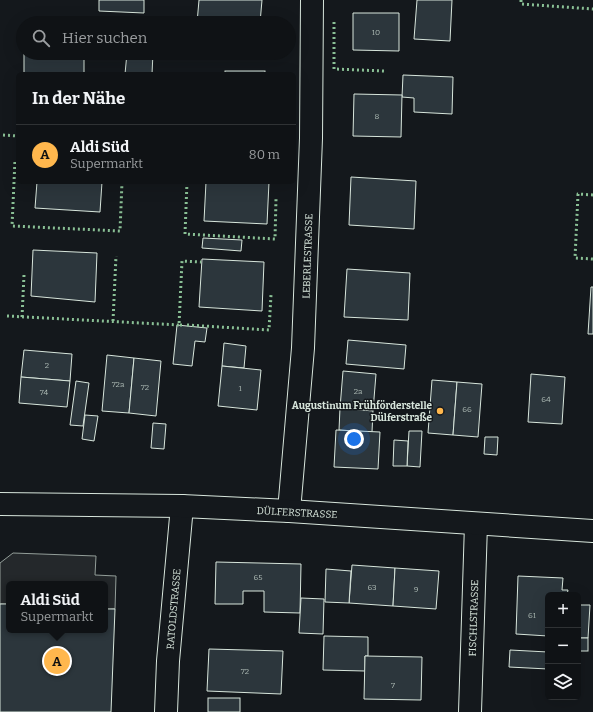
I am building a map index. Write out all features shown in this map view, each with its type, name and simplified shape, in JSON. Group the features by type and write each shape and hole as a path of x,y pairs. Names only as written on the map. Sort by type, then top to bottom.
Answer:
{"street":[{"name":"LEBERLESTRASSE","path":"289,511 303,348 312,138 312,0"},
{"name":"DÜLFERSTRASSE","path":"0,504 182,506 289,511 593,531"},
{"name":"RATOLDSTRASSE","path":"166,712 168,661 182,506"},
{"name":"FISCHLSTRASSE","path":"470,712 476,524"}],"shaded area":[{"path":"13,553 96,556 95,575 116,576 115,609 108,609 108,581 6,581 6,604 0,604 0,563"}],"building":[{"path":"99,0 144,0 144,13 99,11"},
{"path":"199,0 262,0 261,16 198,16"},
{"path":"417,0 452,0 450,41 414,39"},
{"path":"353,13 399,13 399,51 353,50"},
{"path":"24,60 84,60 84,72 24,72"},
{"path":"126,60 153,60 152,72 125,72"},
{"path":"225,71 265,71 265,72"},
{"path":"403,75 453,77 452,114 414,112 414,98 402,97"},
{"path":"354,94 402,95 401,137 353,136"},
{"path":"351,177 416,181 414,229 349,225"},
{"path":"37,184 102,184 100,212 35,208"},
{"path":"206,184 269,184 267,224 204,221"},
{"path":"203,238 242,240 241,251 202,248"},
{"path":"33,250 97,253 95,302 31,296"},
{"path":"202,259 264,262 262,311 199,307"},
{"path":"347,269 410,273 408,320 344,317"},
{"path":"591,287 593,287 593,334 588,334"},
{"path":"177,325 207,328 205,342 195,341 192,366 173,364"},
{"path":"348,340 406,345 404,369 346,364"},
{"path":"224,343 246,346 244,368 222,366"},
{"path":"24,350 72,354 70,381 21,377"},
{"path":"107,355 134,358 129,413 102,411"},
{"path":"134,358 161,361 156,416 129,413"},
{"path":"222,366 261,370 257,410 218,406"},
{"path":"343,371 376,374 373,411 340,408"},
{"path":"531,374 565,377 562,424 528,422"},
{"path":"21,377 70,381 67,407 19,403"},
{"path":"432,380 457,382 453,435 428,433"},
{"path":"76,381 89,383 83,426 70,425"},
{"path":"457,382 482,384 478,437 453,435"},
{"path":"340,408 373,411 372,432 339,430"},
{"path":"85,415 98,416 94,441 82,439"},
{"path":"153,423 166,424 164,449 151,448"},
{"path":"336,430 380,432 378,469 334,467"},
{"path":"409,431 422,431 420,467 407,466"},
{"path":"485,437 498,437 497,455 484,454"},
{"path":"394,440 408,441 407,466 393,466"},
{"path":"216,562 301,564 300,613 264,612 264,591 243,591 243,604 215,604"},
{"path":"352,565 395,568 393,606 349,603"},
{"path":"395,568 439,571 436,609 393,606"},
{"path":"326,569 351,571 349,603 325,602"},
{"path":"518,576 563,578 562,590 568,590 568,592 545,592 545,636 516,634"},
{"path":"301,598 324,599 323,634 299,633"},
{"path":"0,604 6,604 6,633 108,633 108,609 115,609 111,712 0,712"},
{"path":"581,605 590,605 588,638 581,638"},
{"path":"324,636 368,637 368,656 365,656 365,671 323,670"},
{"path":"581,638 588,638 588,651 581,651"},
{"path":"209,649 283,651 281,694 207,691"},
{"path":"510,650 545,652 545,669 509,667"},
{"path":"365,656 422,657 421,700 364,699"},
{"path":"208,698 240,698 240,712 208,712"}],"hedge":[{"path":"521,0 521,4 593,9"},
{"path":"334,22 334,69 384,71"},
{"path":"3,135 16,136"},
{"path":"16,160 12,226 120,231 122,184"},
{"path":"187,184 185,234 275,239 276,199"},
{"path":"593,195 578,194 575,258 593,259"},
{"path":"113,321 116,256"},
{"path":"182,325 179,325 182,261 201,262"},
{"path":"22,317 24,275"},
{"path":"187,325 269,330 271,295"},
{"path":"7,316 179,325"}],"place":[{"name":"Augustinum Frühförderstelle Dülferstraße","path":"440,411"},
{"name":"Aldi Süd","path":"57,661"}]}
